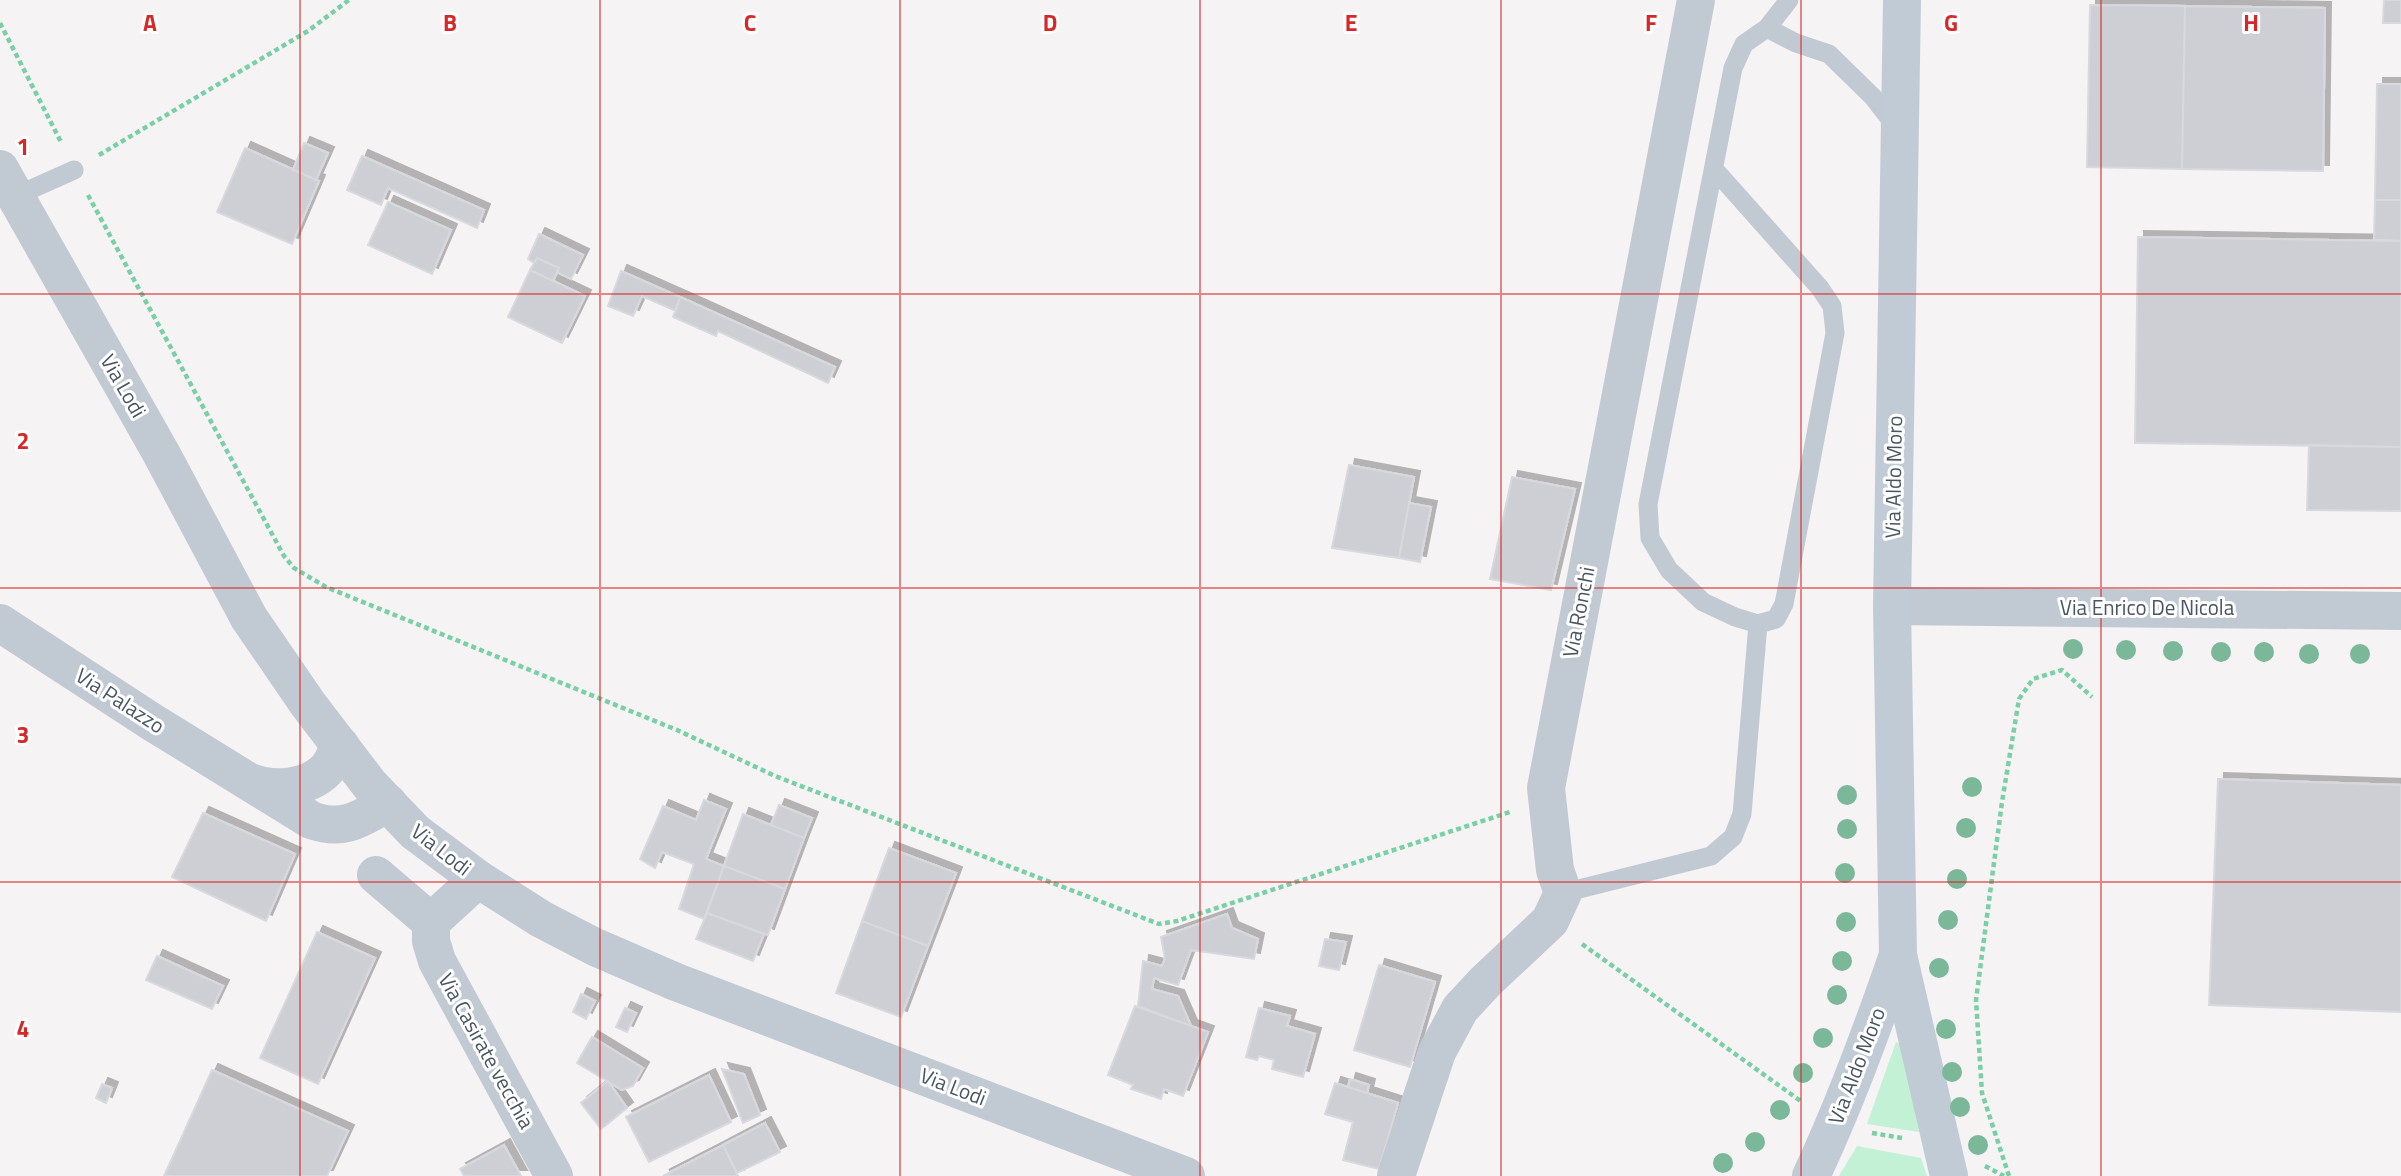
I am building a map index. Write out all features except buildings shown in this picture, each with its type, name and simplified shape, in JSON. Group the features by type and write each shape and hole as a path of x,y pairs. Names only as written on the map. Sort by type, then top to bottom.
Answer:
{"main road":[{"name":"Via Aldo Moro","path":"1902,0 1892,606 1898,955 1946,1161"},
{"name":"Via Aldo Moro","path":"1811,1176 1835,1126 1898,955"}],"street":[{"name":"Via Ronchi","path":"1557,907 1546,788 1696,0"},
{"name":"Via Lodi","path":"8,183 162,453 249,618 308,704 370,785 415,832 478,879 552,925 595,947 676,982 1186,1176"},
{"name":"Via Enrico De Nicola","path":"1892,606 2401,611"},
{"name":"Via Palazzo","path":"0,623 311,820 327,826 346,824 388,803"},
{"name":"Via Palazzo","path":"242,778 262,786 284,788 305,782 326,771 340,745"},
{"path":"376,874 431,922 478,879"},
{"path":"1396,1176 1437,1052 1460,1009 1557,907"},
{"name":"Via Casirate vecchia","path":"431,922 431,941 437,961 554,1176"}],"lane":[{"path":"1714,169 1821,288 1832,306 1835,333 1784,604 1776,619 1758,624 1703,602 1669,570 1650,538 1648,504 1732,68 1744,44 1768,29 1789,0"},
{"path":"1768,29 1796,43 1829,54 1873,97 1900,132"},
{"path":"8,183 74,170"},
{"path":"1557,907 1711,856 1733,837 1742,814 1758,624"}],"path":[{"path":"74,170 308,31 349,0"},
{"path":"0,23 74,170 284,556 294,568 326,587 677,730 775,776 1159,924 1177,921 1513,811"},
{"path":"2007,1176 1982,1093 1976,1000 2002,802 2019,699 2033,679 2062,670 2092,697"},
{"path":"1557,907 1835,1126 1946,1161 2007,1176"}],"green space":[{"path":"1896,1042 1902,1045 1919,1132 1867,1124"},
{"path":"1857,1146 1921,1158 1927,1176 1839,1176"}]}
